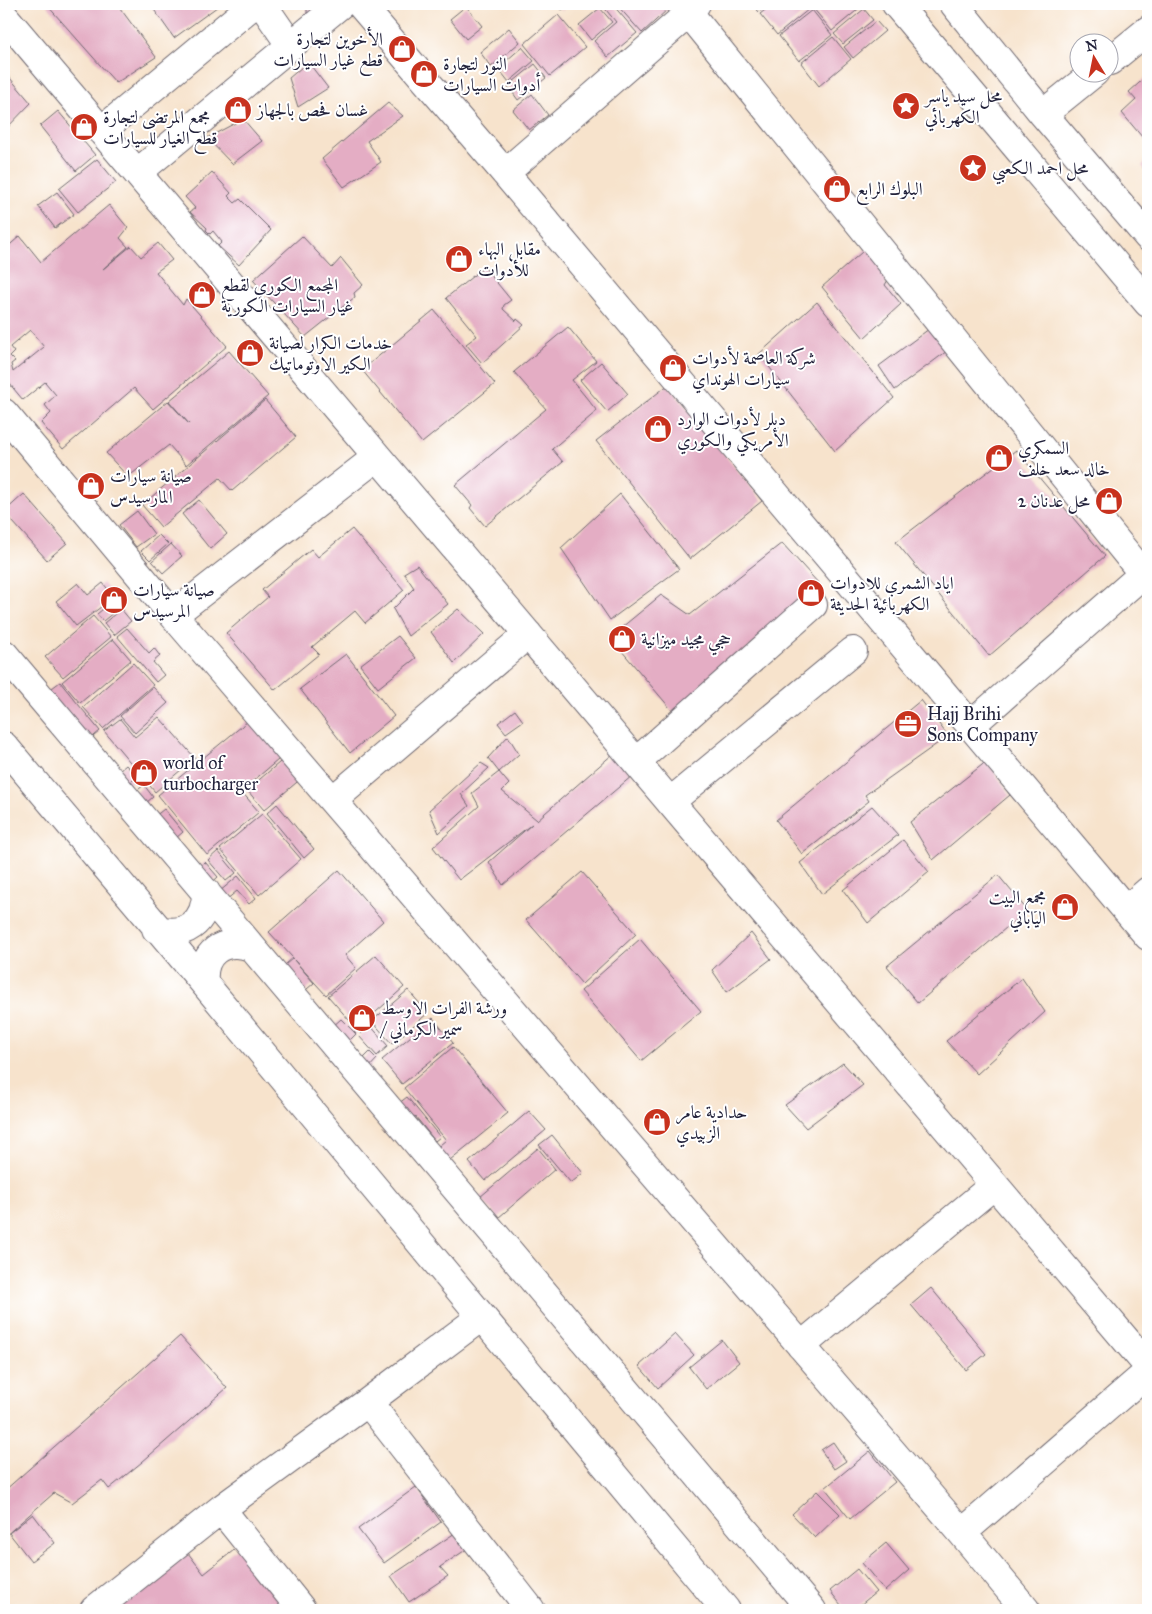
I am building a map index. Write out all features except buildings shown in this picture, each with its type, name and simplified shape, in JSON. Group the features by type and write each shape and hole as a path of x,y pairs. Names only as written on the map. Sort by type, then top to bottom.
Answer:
{"street":[{"path":"101,131 254,4"},
{"path":"262,4 291,46"},
{"path":"137,174 341,4"},
{"path":"360,4 505,173 1148,936"},
{"path":"896,4 1148,303"},
{"path":"954,4 1148,237"},
{"path":"505,173 692,8 1145,577 971,725"},
{"path":"4,16 1148,1366"},
{"path":"1120,53 1148,30"},
{"path":"1044,114 1083,82"},
{"path":"4,413 173,615 962,1533 1026,1610"},
{"path":"173,615 377,457"},
{"path":"636,762 813,605"},
{"path":"333,800 528,634"},
{"path":"670,802 853,651"},
{"path":"4,654 812,1610"},
{"path":"4,746 726,1610"},
{"path":"1126,910 1148,891"},
{"path":"156,929 174,932 184,930 192,925 199,919 203,911 206,892"},
{"path":"204,983 205,965 209,956 216,950 224,945 233,943 251,947"},
{"path":"801,1346 994,1185"},
{"path":"94,1610 221,1509 481,1317"},
{"path":"962,1533 1148,1372"},
{"path":"368,1402 531,1610"},
{"path":"221,1509 302,1610"}],"place":[{"name":"الأخوين لتجارة قطع غيار السيارات","path":"402,49"},
{"name":"النور لتجارة أدوات السيارات","path":"424,74"},
{"name":"محل سيد ياسر الكهربائي","path":"906,106"},
{"name":"غسان فحص بالجهاز","path":"238,110"},
{"name":"مجمع المرتضى لتجارة قطع الغيار للسيارات","path":"84,127"},
{"name":"محل احمد الكعبي","path":"973,168"},
{"name":"البلوك الرابع","path":"837,189"},
{"name":"مقابل البهاء للأدوات","path":"459,259"},
{"name":"المجمع الكوري لقطع غيار السيارات الكورية","path":"202,295"},
{"name":"خدمات الكرار لصيانة الكير الاوتوماتيك","path":"250,353"},
{"name":"شركة العاصمة لأدوات سيارات الهونداي","path":"673,368"},
{"name":"ديلر لأدوات الوارد الأمريكي والكوري","path":"658,429"},
{"name":"السمكري خالد سعد خلف","path":"999,458"},
{"name":"صيانة سيارات المارسيدس","path":"91,486"},
{"name":"محل عدنان 2","path":"1109,501"},
{"name":"اياد الشمري للادوات الكهربائية الحديثة","path":"811,593"},
{"name":"صيانة سيارات المرسيدس","path":"114,600"},
{"name":"حجي مجيد ميزانية","path":"622,639"},
{"name":"Hajj Brihi Sons Company","path":"908,724"},
{"name":"world of turbocharger","path":"144,773"},
{"name":"مجمع البيت الياباني","path":"1065,907"},
{"name":"ورشة الفرات الاوسط / سمير الكرماني","path":"362,1018"},
{"name":"حدادية عامر الزبيدي","path":"657,1122"}]}
